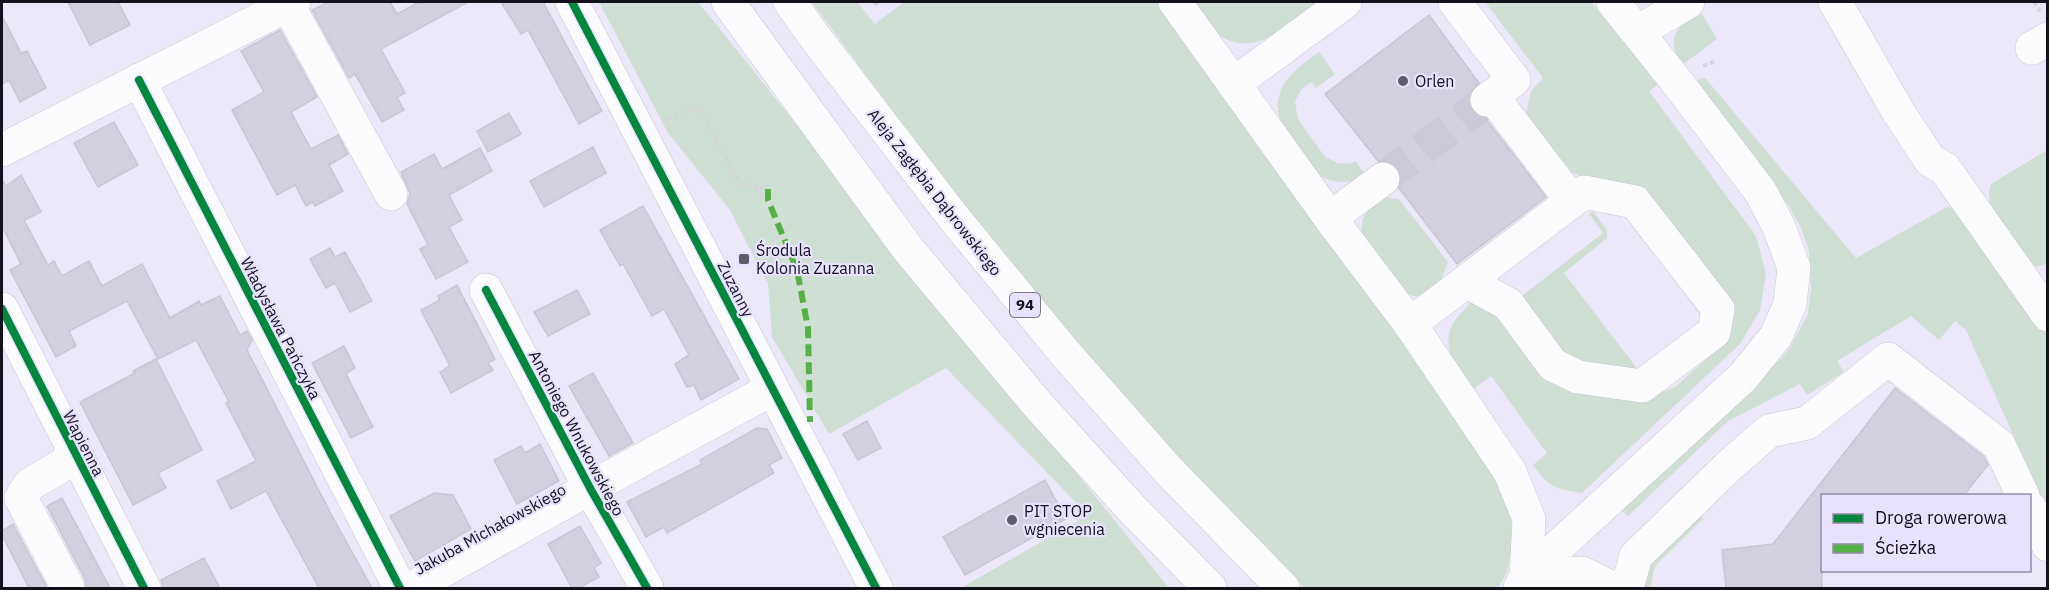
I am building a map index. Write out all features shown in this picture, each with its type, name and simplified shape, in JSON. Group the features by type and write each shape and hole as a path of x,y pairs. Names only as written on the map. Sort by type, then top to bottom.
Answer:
{"street":[{"name":"Zuzanny","path":"572,2 876,588"},
{"path":"728,2 908,249 1038,405 1203,583"},
{"name":"Aleja Zagłębia Dąbrowskiego","path":"790,2 954,218 1064,352 1168,470 1283,588"},
{"path":"1175,2 1330,218 1410,324 1510,472 1529,519 1523,582"},
{"path":"1235,83 1345,2"},
{"path":"1455,2 1514,80 1490,98 1572,201"},
{"path":"1523,582 1743,377 1776,336 1790,304 1794,268 1779,227 1760,191 1613,2"},
{"path":"1638,32 1688,2"},
{"path":"1835,2 1881,83 1930,160 1944,169 2042,297"},
{"path":"2,150 291,3 392,194"},
{"name":"Władysława Pańczyka","path":"139,80 400,588"},
{"path":"1330,218 1383,179"},
{"path":"1410,324 1466,281 1584,192 1635,202 1718,309 1714,332 1642,386 1578,377 1553,365 1508,304 1466,281"},
{"name":"Antoniego Wnukowskiego","path":"486,290 590,488 646,588"},
{"name":"Wapienna","path":"2,309 144,588"},
{"path":"1627,588 1636,556 1761,438 1769,431 1807,423 1888,359 1999,446 2023,494"},
{"name":"Jakuba Michałowskiego","path":"412,588 772,389"},
{"path":"68,588 21,498 29,485 76,456"},
{"path":"2031,510 2048,546"},
{"path":"1523,582 1582,573 1612,588"}],"path":[{"path":"666,120 699,107 739,183 768,189"}],"green space":[{"path":"599,2 698,2 1169,588 961,588 1088,515 946,368 829,434 772,337 768,284 730,210 668,133"},
{"path":"812,2 857,2 875,24 904,2 1157,2 1486,453 1504,484 1511,519 1513,542 1507,572 1498,588 1305,588 1195,478 1010,265"},
{"path":"1194,2 1321,2 1286,28 1260,41 1246,43 1233,42 1215,32"},
{"path":"1485,2 1591,2 1658,84 1649,91 1756,236 1766,274 1760,310 1740,344 1582,493 1553,486 1533,465 1547,453 1491,376 1471,391 1450,351 1449,334 1458,317 1470,303 1494,310 1640,400 1675,387 1724,343 1728,322 1598,183 1563,169 1526,114 1531,91 1543,78"},
{"path":"1699,9 1717,39 1682,65 1674,47 1676,33 1684,21"},
{"path":"1319,52 1335,74 1316,88 1311,82 1301,90 1295,102 1298,119 1325,157 1338,163 1350,164 1355,161 1367,176 1361,179 1348,182 1336,181 1318,175 1292,142 1279,118 1278,100 1284,85 1297,69"},
{"path":"1701,78 1706,79 1856,258 1945,208 1959,212 2047,335 2047,518 2016,453 2015,439 1966,330 1955,321 1939,340 1911,316 1837,361 1844,372 1807,395 1800,384 1728,421 1628,516 1621,510 1744,396 1788,351 1808,314 1811,288 1809,251 1801,228 1789,206 1694,83"},
{"path":"2047,150 2047,263 2037,267 2026,260 1990,206 1989,191 1991,184"},
{"path":"1385,197 1399,199 1448,262 1440,284 1425,296 1414,296 1397,290 1361,233 1363,218 1373,204"},
{"path":"1593,211 1607,230 1607,238 1564,273 1636,367 1634,373 1571,361 1518,299 1603,233 1589,214"},
{"path":"1701,514 1703,519 1657,564 1653,572 1651,588 1645,588 1650,567 1657,557"}],"building":[{"path":"68,2 118,2 130,25 90,45"},
{"path":"329,2 390,2 397,14 419,2 468,2 381,49 405,93 397,97 404,110 382,122 355,74 349,78 312,10"},
{"path":"501,2 543,2 602,111 579,124 528,30 521,34"},
{"path":"1429,15 1479,83 1470,93 1468,102 1472,111 1479,117 1485,118 1546,197 1457,264 1399,188 1402,178 1398,167 1390,162 1378,161 1325,94"},
{"path":"2,16 21,53 27,51 46,88 20,102 9,80 2,84"},
{"path":"280,30 317,97 291,112 311,149 338,135 348,154 329,165 343,191 315,206 312,202 306,206 295,185 277,195 232,110 264,92 241,51"},
{"path":"509,113 521,134 488,152 477,131"},
{"path":"114,122 138,165 98,187 74,143"},
{"path":"593,147 606,173 544,207 530,181"},
{"path":"480,148 492,171 449,195 462,220 449,227 468,262 436,279 420,249 428,245 407,204 410,194 401,172 434,154 442,169"},
{"path":"21,175 41,212 24,220 48,265 54,261 62,276 89,261 102,286 142,264 170,318 199,301 201,305 220,296 240,335 247,331 252,340 247,350 331,514 372,588 319,588 266,491 231,509 217,481 256,461 226,403 229,402 196,340 158,359 127,301 69,331 76,346 56,357 10,270 21,264 4,230 2,231 2,179 6,186"},
{"path":"643,206 739,379 701,400 694,385 687,387 675,364 689,355 664,309 652,316 623,264 620,266 600,230"},
{"path":"330,248 335,257 345,252 372,301 350,312 335,283 326,288 310,259"},
{"path":"457,285 495,359 488,363 493,370 451,393 440,372 450,366 421,310 440,300 438,296"},
{"path":"577,290 590,314 548,336 534,312"},
{"path":"344,346 355,368 346,374 373,427 351,438 312,363"},
{"path":"156,359 202,450 158,473 166,488 133,505 80,402 135,373 133,371"},
{"path":"593,373 633,443 609,456 569,386"},
{"path":"1895,388 1984,457 1988,465 1965,494 1821,494 1822,588 1726,588 1722,550 1773,544"},
{"path":"867,421 881,448 858,460 843,434"},
{"path":"757,428 767,429 782,458 769,465 774,473 667,533 664,527 646,537 627,502 702,464 700,460"},
{"path":"540,444 559,481 517,504 494,460 521,446 525,453"},
{"path":"1045,480 1066,519 965,575 943,537"},
{"path":"434,493 453,495 471,529 415,561 390,516"},
{"path":"62,498 110,588 87,588 85,579 47,506"},
{"path":"13,524 47,588 29,588 2,535 2,531"},
{"path":"580,526 601,563 594,568 599,577 579,588 572,588 548,544"},
{"path":"204,558 220,588 163,588 161,580"}],"tunnel":[{"path":"1383,179 1487,100"}],"marked path":[{"path":"768,189 768,200 797,270 808,328 810,422"}],"cycle path":[{"path":"572,2 876,588"},
{"path":"139,80 400,588"},
{"path":"486,290 590,488 647,588"},
{"path":"2,309 144,588"}],"place":[{"name":"Orlen","path":"1403,81"},
{"name":"Środula Kolonia Zuzanna","path":"744,259"},
{"name":"PIT STOP wgniecenia","path":"1012,520"}]}
